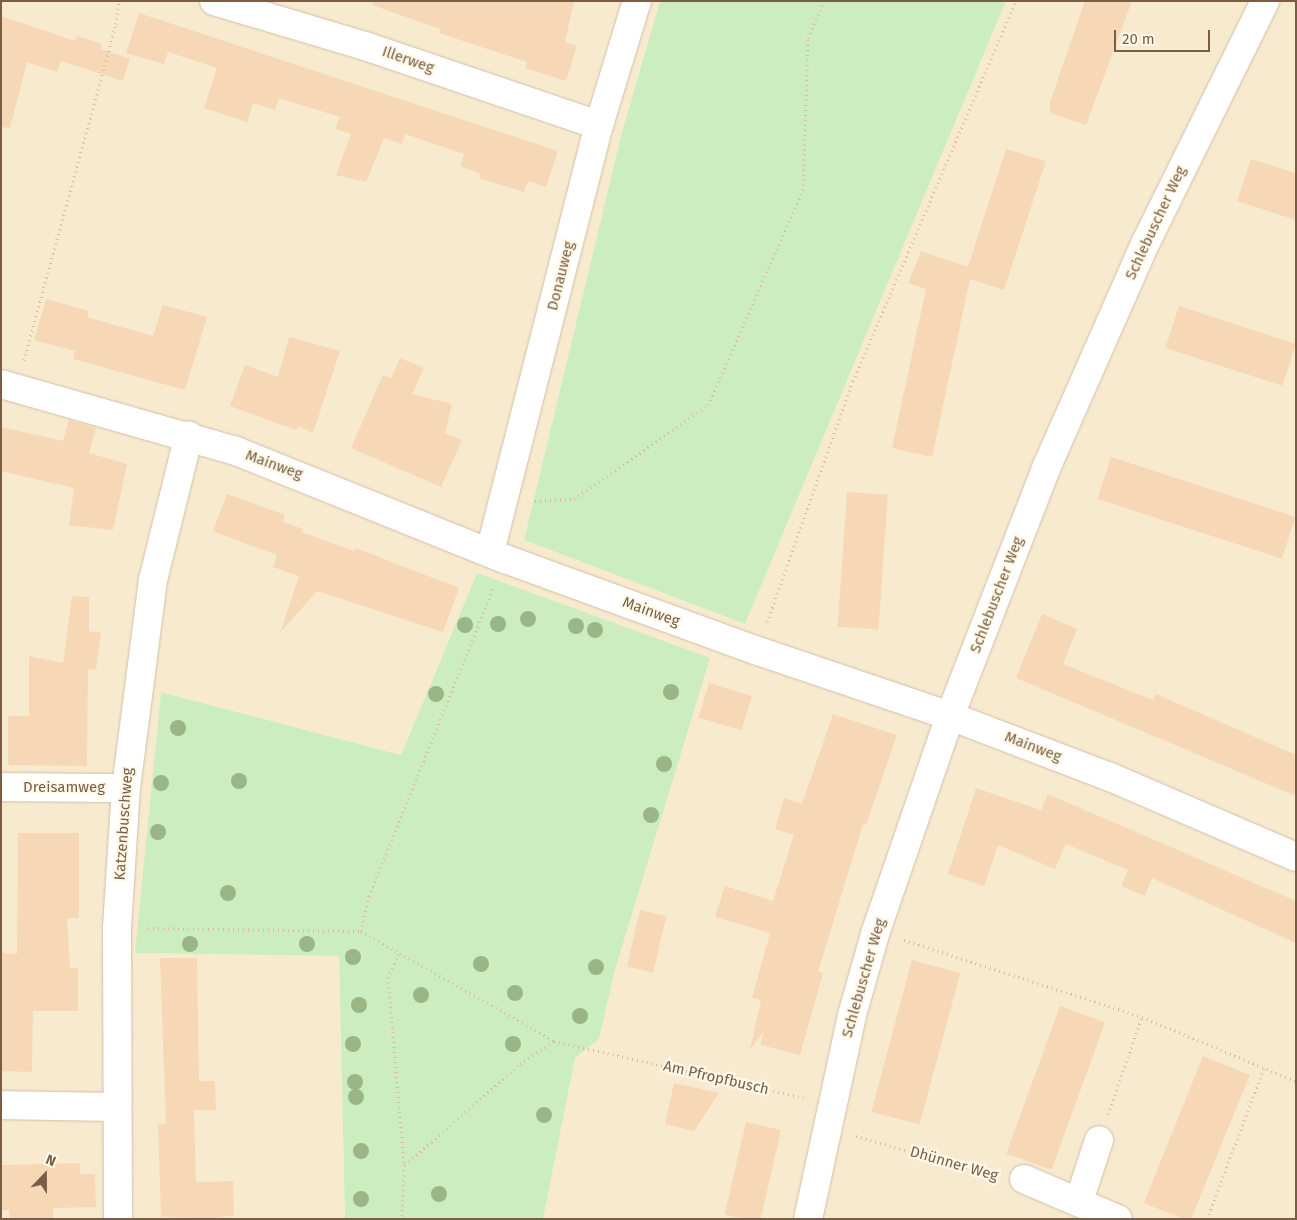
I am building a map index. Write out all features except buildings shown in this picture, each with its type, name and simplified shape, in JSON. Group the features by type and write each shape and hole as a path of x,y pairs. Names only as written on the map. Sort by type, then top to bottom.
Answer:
{"street":[{"name":"Illerweg","path":"214,1 365,46 599,125"},
{"name":"Donauweg","path":"497,555 502,504 599,125 637,1"},
{"name":"Schlebuscher Weg","path":"808,1219 852,1015 876,931 950,716 1055,448 1146,242 1265,1"},
{"name":"Mainweg","path":"9,386 189,436 303,476 497,555 758,651 950,716 1110,777 1296,857"},
{"name":"Katzenbuschweg","path":"118,1219 117,927 126,788 153,580 189,436"},
{"name":"Dreisamweg","path":"1,787 126,788"},
{"path":"1,1105 117,1107"},
{"path":"1079,1201 1099,1140"},
{"path":"1024,1179 1118,1219"}],"path":[{"path":"9,386 116,24 118,1"},
{"path":"502,504 574,499 708,405 803,190 808,38 824,1"},
{"path":"758,651 853,381 1016,1"},
{"path":"117,927 360,931 369,896 497,555"},
{"name":"Am Pfropfbusch","path":"360,931 554,1041 829,1116"},
{"path":"876,931 1142,1017 1296,1081"},
{"path":"399,954 388,977 404,1165 402,1219"},
{"path":"1099,1140 1142,1017"},
{"path":"404,1165 520,1064 554,1041"},
{"path":"1207,1219 1264,1068"},
{"name":"Dhünner Weg","path":"829,1116 1018,1182 1024,1179"}],"shaded area":[{"path":"1,1 660,1 622,132 524,540 745,624 1006,1 1296,1 1296,1219 543,1219 575,1058 599,1039 616,966 477,573 401,755 161,692 136,953 339,956 345,1219 1,1219"}],"green space":[{"path":"660,1 1006,1 745,624 524,540 622,132"},
{"path":"477,573 710,658 616,966 599,1039 575,1058 543,1219 345,1219 339,956 135,953 161,692 401,755"}]}
